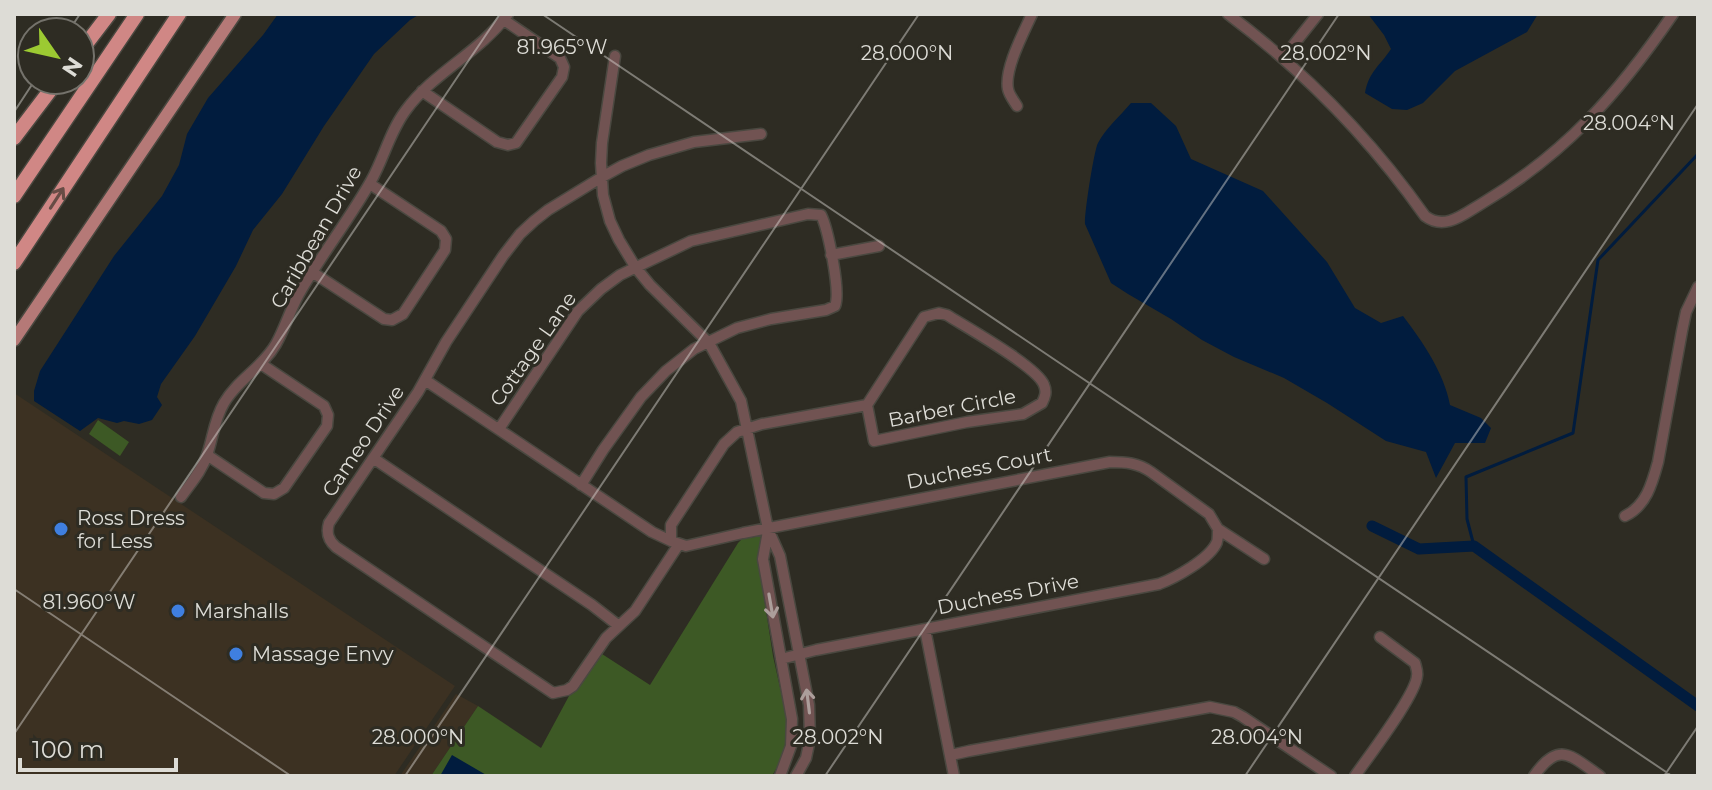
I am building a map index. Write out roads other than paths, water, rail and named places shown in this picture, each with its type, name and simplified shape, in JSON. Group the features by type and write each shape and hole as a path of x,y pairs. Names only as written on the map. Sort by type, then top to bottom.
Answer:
{"highway":[{"path":"96,31 109,14"},
{"path":"14,196 137,14"},
{"path":"14,263 176,18"},
{"path":"14,138 46,96"}],"main road":[{"path":"14,340 235,14"}],"street":[{"path":"1017,106 1008,91 1008,79 1032,14"},
{"path":"1228,14 1283,58 1361,134 1425,216 1437,222 1448,222 1519,180 1576,133 1626,79 1673,14"},
{"path":"1283,58 1318,14"},
{"path":"422,91 497,142 508,145 516,143 562,77 564,67 560,58 506,17"},
{"name":"Caribbean Drive","path":"181,497 201,469 218,413 235,388 274,347 297,297 370,184 406,109 422,91 479,45 506,17"},
{"path":"615,56 602,143 603,195 610,221 636,268 709,343 741,401 768,529 780,556 809,705 810,739 806,758 796,776"},
{"name":"Cameo Drive","path":"747,429 730,437 724,444 671,525 675,542 635,611 606,638 573,686 559,693 553,693 336,547 328,535 329,523 520,234 548,210 622,166 674,147 761,134"},
{"path":"312,272 384,319 392,320 403,314 445,250 446,239 441,231 370,184"},
{"name":"Cottage Lane","path":"499,429 578,311 620,275 691,241 808,214 821,215 825,222 831,255"},
{"path":"581,485 628,413 648,389 685,356 721,335 746,325 835,306 838,298 831,255 879,246"},
{"path":"1625,516 1644,500 1653,482 1686,312 1698,287"},
{"name":"Barber Circle","path":"939,313 992,343 1037,375 1044,382 1045,391 1042,403 1023,414 874,441 867,405 924,317 939,313"},
{"path":"207,455 264,493 274,494 284,488 327,426 328,415 324,406 261,364"},
{"path":"425,380 652,532 675,542"},
{"path":"747,429 867,405"},
{"path":"373,458 619,626"},
{"name":"Duchess Court","path":"675,542 686,546 1036,475 1122,462 1142,466 1209,514 1218,529 1264,559"},
{"path":"768,529 763,559 793,732 780,776"},
{"name":"Duchess Drive","path":"781,659 1159,584 1188,570 1202,558 1217,541 1218,529"},
{"path":"925,629 954,776"},
{"path":"1355,776 1414,687 1418,673 1415,663 1380,637"},
{"path":"951,755 1210,707 1243,717 1331,776"},
{"path":"1534,776 1544,762 1556,755 1571,757 1600,776"}],"water":[{"path":"278,14 420,14 374,54 282,194 253,230 195,336 161,384 157,397 162,405 152,420 139,424 98,418 80,431 34,401 40,371 114,256 162,196 179,165 187,134 208,98"},
{"path":"1368,14 1538,14 1527,32 1455,71 1423,103 1407,110 1392,109 1365,93 1372,74 1391,49"},
{"path":"1131,103 1151,103 1176,126 1191,159 1263,191 1327,262 1355,308 1381,323 1403,316 1438,370 1450,405 1481,418 1491,428 1485,443 1455,443 1436,478 1426,452 1386,441 1284,378 1202,340 1111,283 1085,224 1086,209 1098,143"},
{"path":"452,755 488,776 440,776"}],"waterway":[{"path":"1474,546 1467,519 1466,477 1573,433 1598,260 1698,154"},
{"path":"1372,526 1419,549 1474,546 1698,706"}],"place":[{"name":"Ross Dress for Less","path":"61,529"},
{"name":"Marshalls","path":"178,611"},
{"name":"Massage Envy","path":"236,654"}]}
